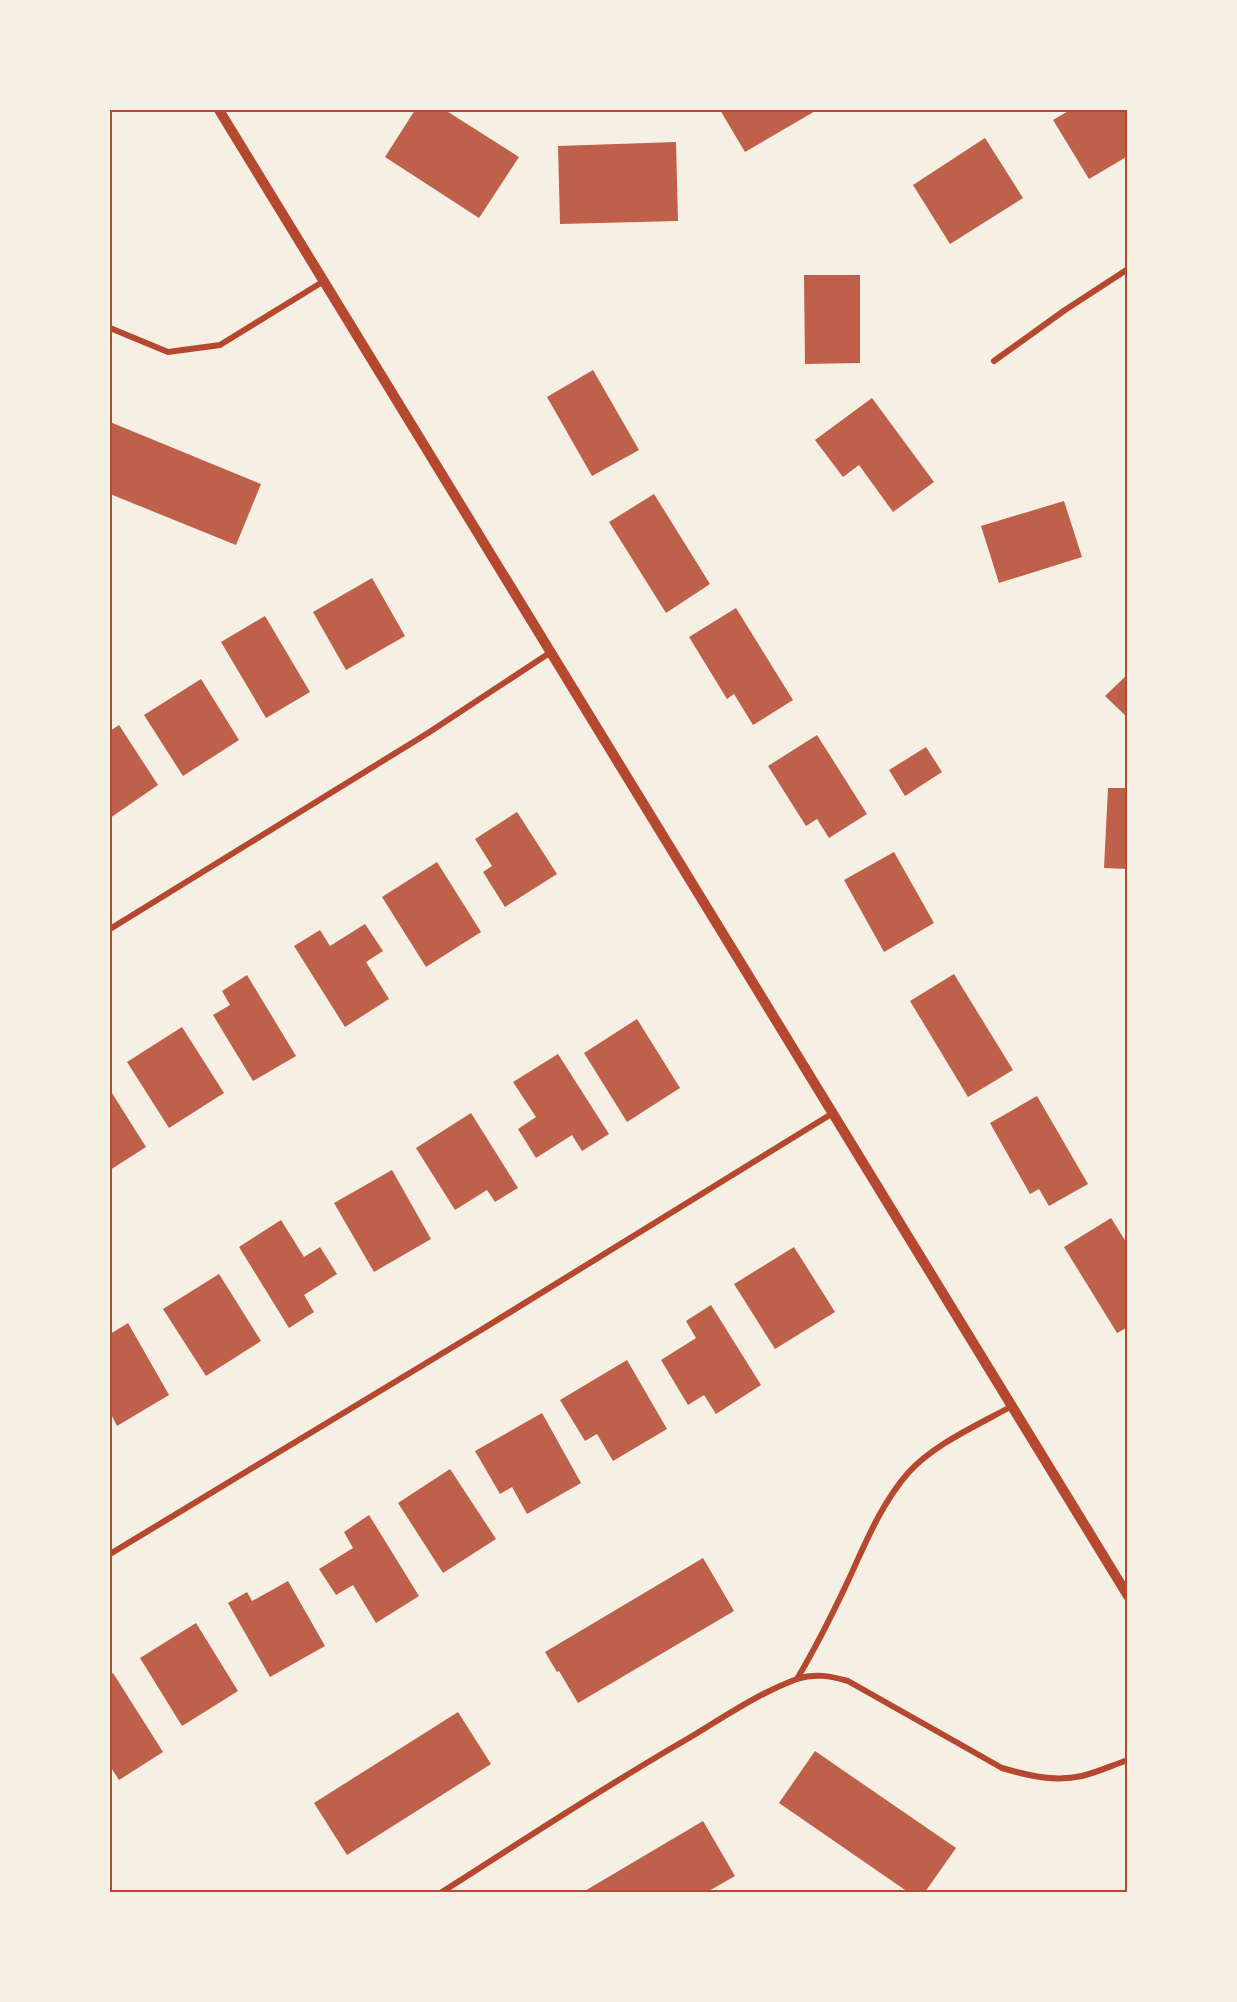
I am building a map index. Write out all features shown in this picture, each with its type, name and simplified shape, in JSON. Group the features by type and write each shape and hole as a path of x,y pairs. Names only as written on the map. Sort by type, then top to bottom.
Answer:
{"street":[{"path":"219,110 1011,1406 1126,1588"},
{"path":"994,361 1065,310 1128,269"},
{"path":"110,328 168,352 219,345 324,281"},
{"path":"110,929 428,733 551,652"},
{"path":"110,1554 481,1330 833,1113"},
{"path":"797,1679 824,1632 874,1526 887,1502 908,1473 933,1451 1011,1406"},
{"path":"442,1893 636,1769 744,1706 806,1676 827,1675 848,1681 1002,1768 1029,1776 1056,1779 1082,1776 1128,1760"}],"building":[{"path":"415,110 445,110 519,157 479,218 385,157"},
{"path":"720,110 817,110 745,152"},
{"path":"1070,110 1128,110 1128,156 1089,179 1053,120"},
{"path":"985,138 1023,198 950,244 913,185"},
{"path":"676,142 678,221 560,224 558,146"},
{"path":"804,275 860,275 860,363 805,364"},
{"path":"593,370 639,450 592,476 547,397"},
{"path":"872,398 934,482 893,512 859,465 843,477 815,440"},
{"path":"110,422 261,484 236,545 110,494"},
{"path":"654,494 710,584 666,613 609,522"},
{"path":"1064,501 1082,557 999,583 981,526"},
{"path":"372,578 405,636 346,670 313,612"},
{"path":"736,608 793,700 753,725 734,694 727,699 689,637"},
{"path":"265,616 310,692 266,718 221,642"},
{"path":"1128,674 1128,718 1105,696"},
{"path":"201,679 239,740 183,776 144,715"},
{"path":"119,725 158,785 110,818 110,731"},
{"path":"817,735 867,814 829,838 817,819 806,826 768,766"},
{"path":"926,747 942,772 905,796 889,770"},
{"path":"1108,788 1128,788 1128,869 1104,868"},
{"path":"517,812 557,874 505,907 483,872 492,866 475,839"},
{"path":"894,852 934,923 884,952 844,880"},
{"path":"437,862 481,932 426,967 382,897"},
{"path":"365,924 383,951 366,962 389,999 345,1027 294,946 320,930 330,946"},
{"path":"954,974 1013,1070 968,1097 910,1001"},
{"path":"247,975 296,1056 253,1081 213,1015 230,1005 222,991"},
{"path":"637,1019 680,1088 627,1122 584,1053"},
{"path":"182,1027 224,1093 169,1128 127,1062"},
{"path":"558,1054 609,1134 582,1151 572,1135 536,1158 518,1129 536,1117 513,1082"},
{"path":"110,1090 146,1147 110,1170"},
{"path":"1037,1096 1088,1184 1049,1206 1039,1189 1030,1194 990,1123"},
{"path":"471,1113 518,1188 495,1202 487,1190 455,1210 416,1148"},
{"path":"392,1170 431,1239 374,1272 334,1203"},
{"path":"1111,1218 1128,1245 1128,1327 1117,1333 1064,1247"},
{"path":"281,1220 304,1257 320,1247 337,1274 304,1295 314,1312 289,1328 239,1247"},
{"path":"794,1247 835,1312 775,1349 734,1284"},
{"path":"219,1274 261,1341 206,1376 163,1309"},
{"path":"711,1305 761,1385 716,1414 704,1395 688,1405 661,1360 696,1338 686,1321"},
{"path":"128,1323 169,1395 117,1426 110,1412 110,1334"},
{"path":"627,1360 667,1429 613,1461 597,1434 585,1441 560,1400"},
{"path":"542,1413 581,1483 527,1514 512,1487 500,1494 475,1451"},
{"path":"450,1469 496,1539 443,1573 398,1503"},
{"path":"369,1515 419,1596 376,1623 353,1585 336,1595 319,1569 353,1548 344,1532"},
{"path":"703,1558 734,1611 578,1703 545,1652"},
{"path":"288,1581 325,1646 270,1677 228,1603 247,1592 252,1601"},
{"path":"196,1623 238,1691 182,1726 140,1658"},
{"path":"113,1673 163,1752 119,1780 110,1766 110,1675"},
{"path":"458,1712 491,1764 347,1855 314,1803"},
{"path":"815,1751 956,1848 925,1892 908,1892 779,1803"},
{"path":"703,1821 735,1876 707,1892 583,1892"}]}
